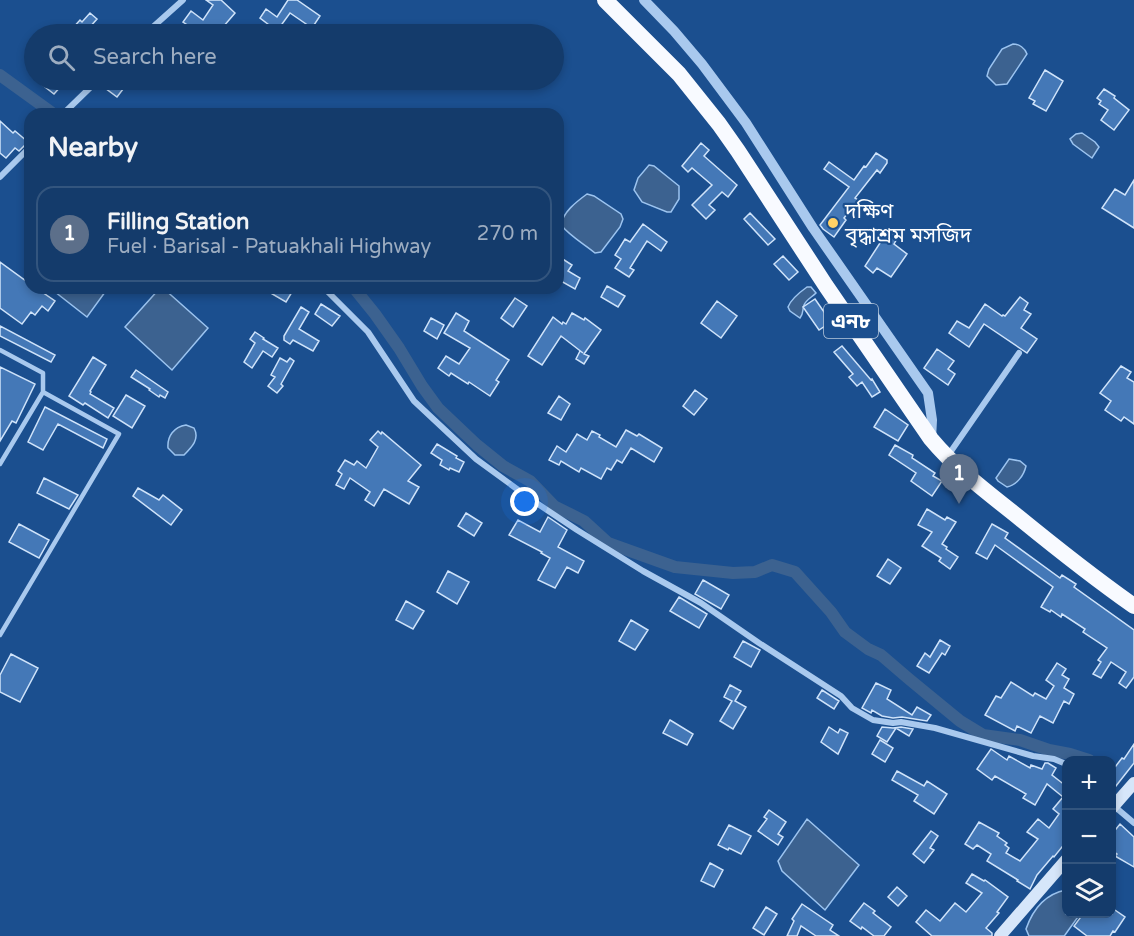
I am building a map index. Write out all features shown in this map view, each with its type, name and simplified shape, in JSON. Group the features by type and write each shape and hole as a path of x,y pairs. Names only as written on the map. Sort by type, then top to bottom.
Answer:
{"highway":[{"name":"এন৮","path":"604,0 679,74 719,124 931,439 947,457 987,492 1134,606"}],"main road":[{"path":"1116,802 1134,783"},
{"path":"1000,936 1063,864"}],"street":[{"path":"156,24 183,0"},
{"path":"644,0 702,64 747,123 813,228 902,353 928,393 932,420 931,439"},
{"path":"69,108 88,90"},
{"path":"0,177 24,153"},
{"path":"330,294 368,332 414,400 476,459 577,530 643,571 701,603 759,644 841,696 852,708 873,720 935,728 1062,762"},
{"path":"947,457 1019,353"},
{"path":"1116,809 1134,823"}],"lane":[{"path":"0,350 43,373 43,392 0,464"},
{"path":"0,635 119,434 43,392"}],"water":[{"path":"1013,44 1022,47 1027,54 1007,84 996,85 987,76 989,69 1002,49"},
{"path":"1082,133 1099,147 1092,158 1073,144 1070,139"},
{"path":"649,165 654,166 679,186 679,199 671,212 642,202 634,190 638,178"},
{"path":"587,194 594,196 621,214 623,219 620,227 601,252 595,253 564,228 564,217 574,204"},
{"path":"807,287 811,287 816,293 805,303 800,318 788,307 793,298"},
{"path":"58,294 104,294 87,317"},
{"path":"155,294 170,294 208,328 172,370 125,327"},
{"path":"186,425 194,428 196,439 184,455 175,455 168,448 170,436 175,430"},
{"path":"1009,459 1020,461 1026,466 1020,479 1007,487 996,478"},
{"path":"807,819 859,865 825,910 782,871 778,861"},
{"path":"1062,891 1062,918 1077,918 1064,936 1029,936 1026,929 1036,909 1046,899"}],"building":[{"path":"206,0 221,0 235,13 226,24 186,24 183,22 191,11 203,20 213,5"},
{"path":"288,0 297,0 320,16 315,24 306,24 290,13 282,24 268,24 260,18 266,9 277,17"},
{"path":"90,13 97,19 93,24 76,24 80,20 82,22"},
{"path":"1045,70 1063,81 1046,111 1033,104 1035,101 1029,98"},
{"path":"1104,89 1129,110 1114,130 1101,120 1108,110 1099,104 1101,101 1097,98"},
{"path":"108,90 122,90 117,97"},
{"path":"0,121 13,133 15,131 24,139 24,146 19,151 15,148 6,158 0,153"},
{"path":"701,143 709,150 704,156 737,185 728,197 722,192 709,205 715,210 706,219 692,205 712,185 692,168 688,172 682,166"},
{"path":"876,153 887,160 887,163 880,173 877,170 855,198 858,200 844,218 846,220 834,237 820,225 849,187 824,169 829,162 854,180"},
{"path":"1134,180 1134,228 1102,208 1115,189 1125,195"},
{"path":"750,213 775,239 768,245 744,219"},
{"path":"643,224 667,242 661,251 647,241 630,268 634,270 629,277 615,268 621,259 615,255 625,239 630,242"},
{"path":"885,228 898,237 894,244 907,254 891,277 877,268 873,273 865,266 882,240 878,238"},
{"path":"783,256 798,272 789,280 774,264"},
{"path":"564,260 572,265 568,271 580,278 575,289 564,283"},
{"path":"0,262 24,280 24,294 45,294 55,301 48,311 42,306 35,315 31,312 22,324 0,308"},
{"path":"607,286 625,296 618,307 601,297"},
{"path":"272,294 291,294 286,302"},
{"path":"1020,297 1028,303 1024,310 1031,314 1021,328 1037,339 1027,353 984,324 969,347 949,333 957,321 969,328 985,304 1005,316"},
{"path":"515,298 527,306 513,327 501,318"},
{"path":"815,299 831,322 819,330 803,307"},
{"path":"717,301 737,316 721,338 701,323"},
{"path":"321,304 340,316 332,326 315,314"},
{"path":"301,307 309,312 299,329 319,341 313,351 293,340 290,344 284,340 284,336"},
{"path":"456,313 469,321 464,331 509,360 496,380 499,382 490,396 469,382 468,384 451,373 449,376 438,368 446,356 459,364 470,348 444,333"},
{"path":"572,313 584,320 585,318 601,330 584,354 589,356 584,364 576,359 580,351 583,353 561,336 542,365 528,356 553,317 562,324 563,322 566,324"},
{"path":"431,318 444,325 437,339 424,331"},
{"path":"0,326 55,355 51,362 0,336"},
{"path":"255,332 278,348 272,357 263,351 252,368 244,362 255,343 250,339"},
{"path":"842,346 872,379 880,392 872,397 862,382 857,386 849,377 853,374 834,352"},
{"path":"937,349 954,361 948,369 955,374 948,385 924,368"},
{"path":"93,357 106,365 90,394 114,408 108,418 69,396"},
{"path":"280,358 287,362 290,358 294,361 281,384 283,386 277,393 268,386 275,377 271,375"},
{"path":"1121,366 1131,372 1127,378 1134,382 1134,424 1124,417 1121,421 1105,410 1111,401 1100,393"},
{"path":"0,367 35,384 16,423 12,421 0,441"},
{"path":"136,370 168,392 165,398 160,395 159,397 131,377"},
{"path":"695,390 707,399 694,415 683,406"},
{"path":"126,395 145,406 132,428 113,416"},
{"path":"559,396 570,404 561,420 548,413"},
{"path":"45,407 107,439 103,448 58,424 43,450 28,442"},
{"path":"885,409 908,425 898,441 874,427"},
{"path":"626,430 637,436 639,434 662,448 654,462 631,448 622,463 617,460 611,470 607,468 601,479 581,468 579,472 561,461 559,465 549,460 557,446 566,452 577,434 587,440 592,431 616,447"},
{"path":"378,431 421,465 408,481 419,487 409,504 384,489 374,506 365,500 370,492 350,478 344,489 336,485 342,474 338,471 345,460 354,465 357,461 366,468 378,447 370,440"},
{"path":"437,444 464,462 459,472 440,465 442,460 431,453"},
{"path":"895,445 913,455 912,458 935,473 933,476 942,481 932,496 911,481 916,473 889,455"},
{"path":"44,478 78,495 69,509 37,493"},
{"path":"138,488 159,500 163,495 182,510 171,525 133,496"},
{"path":"927,509 945,520 947,517 956,522 942,544 958,557 950,569 939,561 941,558 922,546 932,532 918,525"},
{"path":"466,513 482,523 474,536 458,526"},
{"path":"548,517 567,530 558,547 584,561 578,573 567,567 555,588 538,580 550,558 509,535 518,520 540,532"},
{"path":"19,524 49,540 39,558 9,542"},
{"path":"992,524 1008,533 1005,538 1060,578 1062,575 1076,584 1074,587 1134,630 1134,677 1126,688 1119,683 1126,672 1111,662 1101,678 1093,674 1101,662 1098,660 1107,648 1083,632 1085,629 1062,614 1061,617 1041,607 1053,587 995,545 987,559 976,553"},
{"path":"888,559 901,568 890,584 877,576"},
{"path":"448,571 469,582 457,604 437,592"},
{"path":"703,580 729,595 721,609 695,594"},
{"path":"679,597 707,614 699,628 670,611"},
{"path":"406,601 424,611 413,629 396,620"},
{"path":"631,620 648,630 635,650 619,641"},
{"path":"940,640 950,646 945,655 942,653 929,673 917,666 925,653 930,657"},
{"path":"743,641 760,650 751,667 734,657"},
{"path":"11,654 38,668 20,702 0,692 0,675"},
{"path":"1057,663 1066,669 1062,675 1069,679 1064,688 1074,694 1069,704 1064,701 1053,723 1040,716 1031,733 1017,726 1015,731 985,715 996,696 1001,698 1011,682 1033,696 1035,693 1046,699 1054,686 1046,680"},
{"path":"876,683 891,690 887,699 912,715 917,707 931,715 927,721 893,718 882,716 872,710 871,713 862,708"},
{"path":"730,685 741,691 735,701 746,707 733,729 720,721 732,701 724,697"},
{"path":"822,690 839,701 834,709 817,698"},
{"path":"670,720 693,734 687,745 663,733"},
{"path":"829,727 838,733 840,729 848,733 838,754 821,742"},
{"path":"882,727 913,729 909,736 896,728 887,742 877,736"},
{"path":"880,740 893,748 885,762 872,754"},
{"path":"1134,744 1134,763 1116,786 1116,766 1122,758 1124,759"},
{"path":"991,749 1007,760 1009,756 1030,768 1031,765 1042,769 1045,763 1048,763 1056,768 1052,775 1062,783 1062,796 1047,784 1035,805 1023,798 1026,794 995,776 992,780 977,769"},
{"path":"897,771 924,786 927,781 947,794 934,814 914,801 918,795 892,780"},
{"path":"1062,798 1062,847 1037,875 1030,889 987,861 991,854 977,845 973,849 965,844 979,822 999,833 997,836 1007,843 1005,845 1009,848 1006,853 1020,861 1038,839 1027,832 1038,819 1049,828 1059,814 1053,809"},
{"path":"769,810 786,822 778,834 783,837 778,845 758,831 767,819 764,817"},
{"path":"1120,824 1134,837 1134,867 1116,857 1116,829"},
{"path":"729,825 751,836 741,854 718,845"},
{"path":"931,831 938,836 930,848 934,850 924,863 913,854"},
{"path":"710,863 723,870 714,887 701,881"},
{"path":"972,874 985,880 1008,897 997,912 999,913 986,928 992,936 932,936 916,922 926,910 940,921 955,903 966,912 982,893 966,883"},
{"path":"897,887 907,896 898,906 888,897"},
{"path":"864,903 891,927 884,936 874,936 850,921"},
{"path":"802,904 833,925 830,930 839,936 816,936 801,926 797,936 787,936 794,921 792,919"},
{"path":"766,907 777,914 764,935 753,928"},
{"path":"1116,911 1125,917 1110,936 1087,936 1074,926 1080,918 1116,918"}],"waterway":[{"path":"0,75 45,108"},
{"path":"359,294 399,348 438,408 503,466 530,481 554,506 584,521 608,543 675,567 733,573 755,572 772,565 795,572 831,612 845,632 868,649 881,655 960,721 983,735 1020,740 1076,756"}],"place":[{"name":"দক্ষিণ বৃদ্ধাশ্রম মসজিদ","path":"833,223"},
{"name":"Filling Station","path":"959,504"}]}
